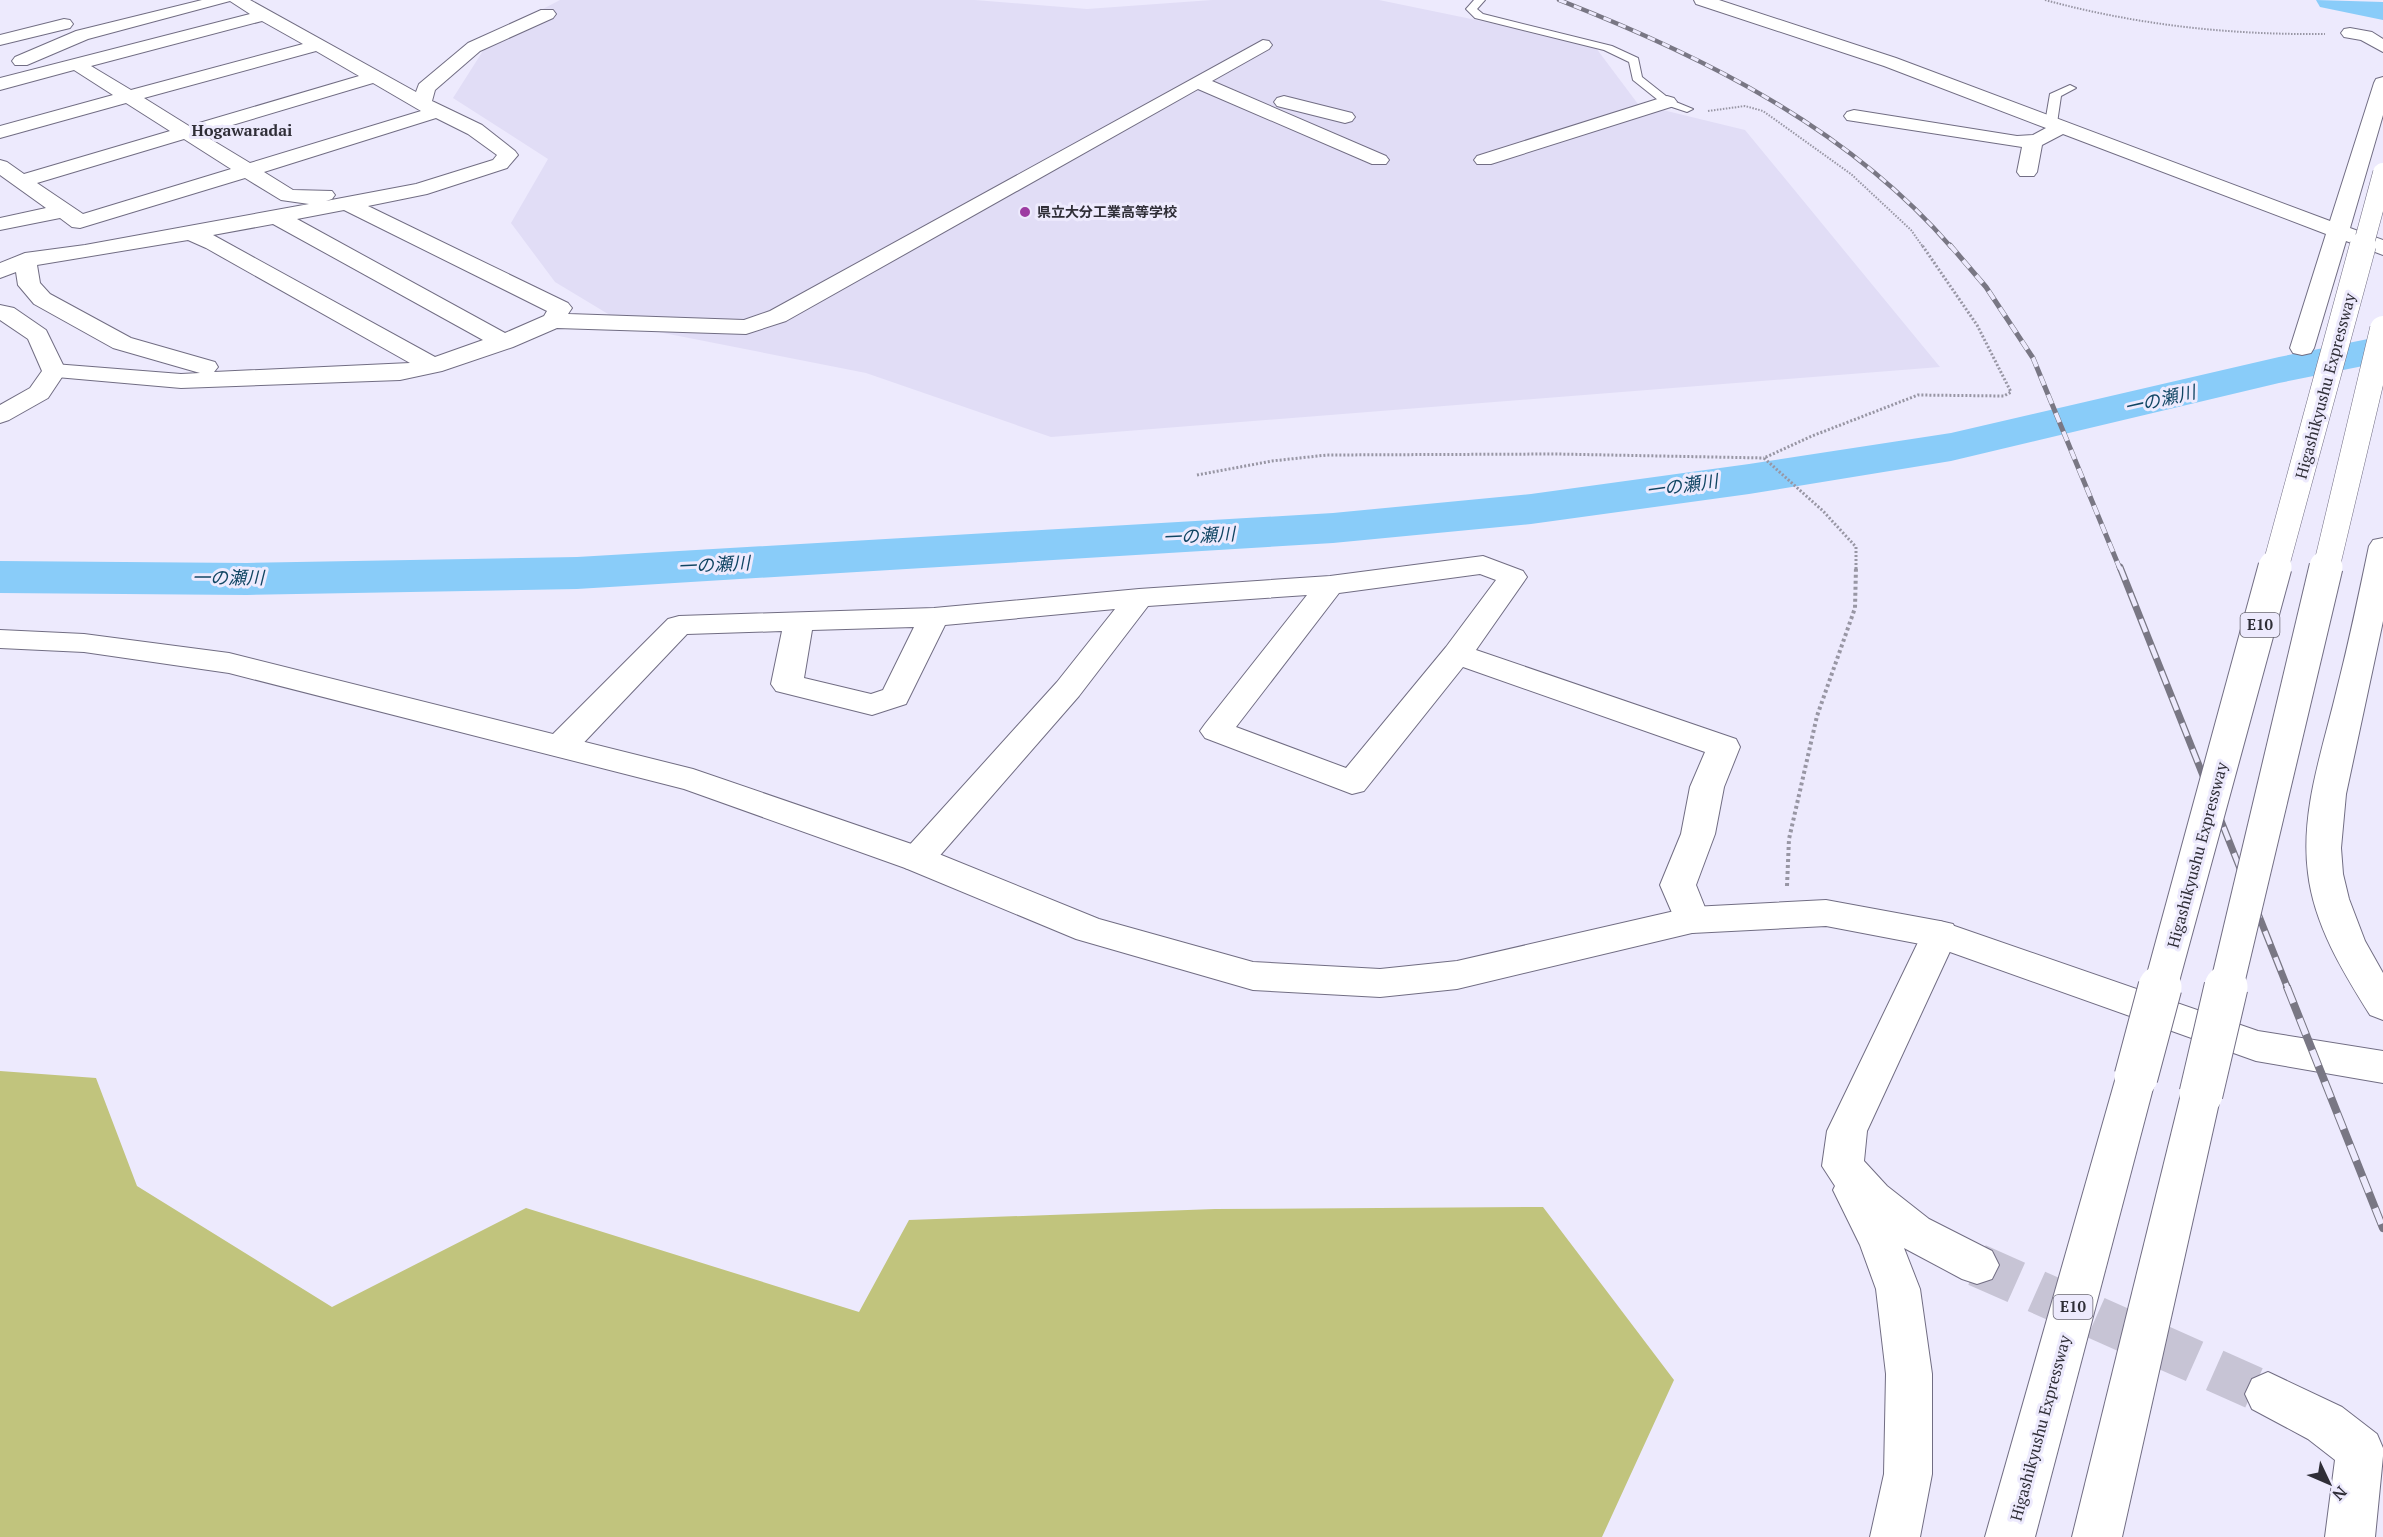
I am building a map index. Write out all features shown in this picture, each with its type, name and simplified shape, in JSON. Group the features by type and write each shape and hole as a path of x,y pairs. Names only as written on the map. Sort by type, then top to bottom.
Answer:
{"main road":[{"path":"26,77 10,66 82,35 223,0"},
{"path":"0,271 25,260 191,233 420,190 500,164 508,155 498,144 468,126 429,108 238,0"},
{"path":"1712,1 1890,62 2383,248"},
{"path":"429,108 426,88 474,47 547,14"},
{"path":"0,84 264,15"},
{"path":"0,40 64,24"},
{"path":"2350,33 2366,36 2383,47"},
{"path":"0,132 318,45"},
{"path":"54,370 181,381 400,373 433,366 504,342 553,321 746,327 778,316 1263,45"},
{"path":"76,64 288,196 310,198 430,179 456,178"},
{"path":"7,172 187,132 375,77"},
{"path":"1198,82 1345,117"},
{"path":"1198,82 1379,160"},
{"path":"2302,348 2383,83"},
{"path":"1484,160 1667,102"},
{"path":"7,172 80,222 247,170 429,108"},
{"path":"1854,116 2009,141 2033,142 2056,125"},
{"path":"2027,172 2033,142"},
{"name":"Higashikyushu Expressway","path":"2010,1537 2383,173"},
{"path":"345,203 560,308 553,321"},
{"path":"0,224 64,211"},
{"path":"276,217 504,342"},
{"path":"191,233 214,243 433,366"},
{"path":"25,260 29,285 42,299 69,315 122,343 242,379"},
{"path":"0,312 6,313 38,335 54,370"},
{"path":"2097,1537 2383,329"},
{"path":"0,414 39,393 54,370"},
{"path":"2383,546 2369,619 2328,796 2324,853 2330,898 2356,963 2383,1005"},
{"path":"561,746 679,625 934,617 1139,598 1330,585 1483,565 1513,577 1457,654 1352,783 1216,731 1330,585"},
{"path":"917,859 1068,689 1139,598"},
{"path":"798,621 787,684 872,705 895,697 934,617"},
{"path":"0,639 84,643 229,663 693,780 917,859 1089,930 1252,976 1380,983 1457,975 1692,920 1826,913 1940,934 2256,1046 2383,1067"},
{"path":"1457,654 1724,747 1707,787 1698,834 1678,885 1692,920"},
{"path":"1895,1537 1908,1474 1909,1374 1898,1289 1881,1244 1843,1166 1848,1131 1940,934"},
{"path":"1843,1166 1872,1199 1914,1232 1977,1265"},
{"path":"2268,1394 2325,1423 2360,1450 2350,1537"}],"lane":[{"path":"1480,0 1471,9 1479,16 1608,48 1634,60 1637,78 1667,102 1687,109"},
{"path":"2056,125 2056,94 2070,88"}],"path":[{"path":"2044,0 2128,20 2214,32 2276,35 2350,33"},
{"path":"1197,475 1272,461 1327,455 1556,454 1764,458 1812,436 1918,395 2004,396 2011,392 1977,325 1911,230 1851,174 1763,111 1745,106 1703,112 1687,109"},
{"path":"1764,458 1823,511 1856,547 1855,608 1817,716 1789,839 1785,915"}],"shaded area":[{"path":"560,0 975,0 1087,9 1212,0 1379,0 1593,44 1638,104 1745,130 1940,367 1051,437 866,373 628,326 555,282 511,223 548,159 453,98 493,35"}],"green space":[{"path":"0,1071 96,1078 137,1186 332,1307 526,1208 859,1312 909,1220 1215,1209 1543,1207 1674,1380 1602,1537 0,1537"}],"waterway":[{"path":"2331,0 2383,11"},
{"name":"一の瀬川","path":"0,577 247,579 577,573 1333,528 1531,509 1749,479 1951,447 2279,370 2383,349"}],"tunnel":[{"path":"1977,1265 2268,1394"}],"railway":[{"path":"1559,0 1667,45 1719,71 1820,131 1867,166 1951,247"},
{"path":"1950,245 1986,287 2033,358 2120,569"},
{"path":"2120,567 2288,989"},
{"path":"2287,987 2383,1228"}],"place":[{"name":"県立大分工業高等学校","path":"1025,212"}],"district":[{"name":"Hogawaradai","path":"242,130"}]}
